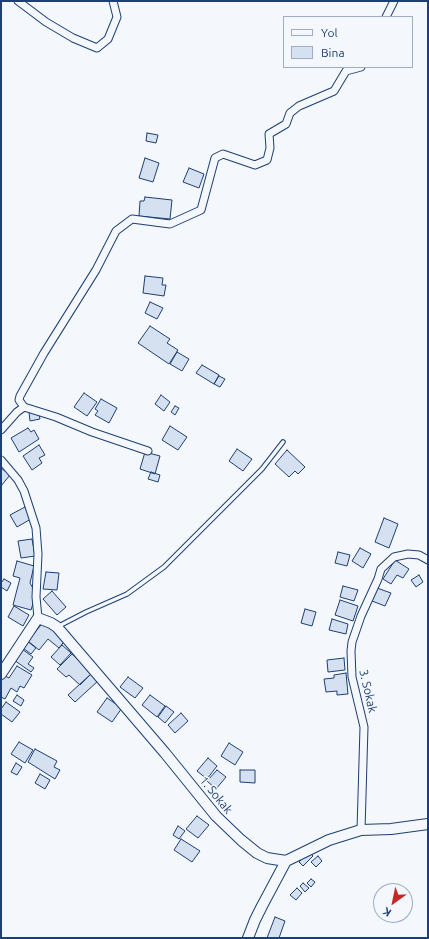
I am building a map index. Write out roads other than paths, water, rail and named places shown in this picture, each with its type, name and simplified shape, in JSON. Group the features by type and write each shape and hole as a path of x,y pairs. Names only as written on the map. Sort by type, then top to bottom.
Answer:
{"street":[{"path":"18,1 46,22 73,38 97,48 108,39 117,17 113,1"},
{"path":"386,16 394,1"},
{"path":"148,451 92,432 56,417 24,407 19,400 20,396 44,353 96,270 116,231 132,220 170,224 201,210 215,158 224,154 255,165 266,160 270,148 269,134 286,124 290,113 298,106 334,91 346,71 357,68"},
{"path":"1,430 17,412 24,407"},
{"path":"1,460 18,480 24,491 36,528 38,554 36,597 38,618 1,674"},
{"name":"3. Sokak","path":"361,830 364,727 363,716 352,677 352,642 361,616 378,579 380,569 394,557 408,554 419,555 428,560"},
{"name":"1. Sokak","path":"38,618 57,627 165,753 225,826 257,853 267,858 286,861"},
{"path":"248,938 259,911 286,861 329,840 361,830 391,829 428,824"}],"lane":[{"path":"57,627 86,612 127,594 164,567 262,469 284,442"}]}
